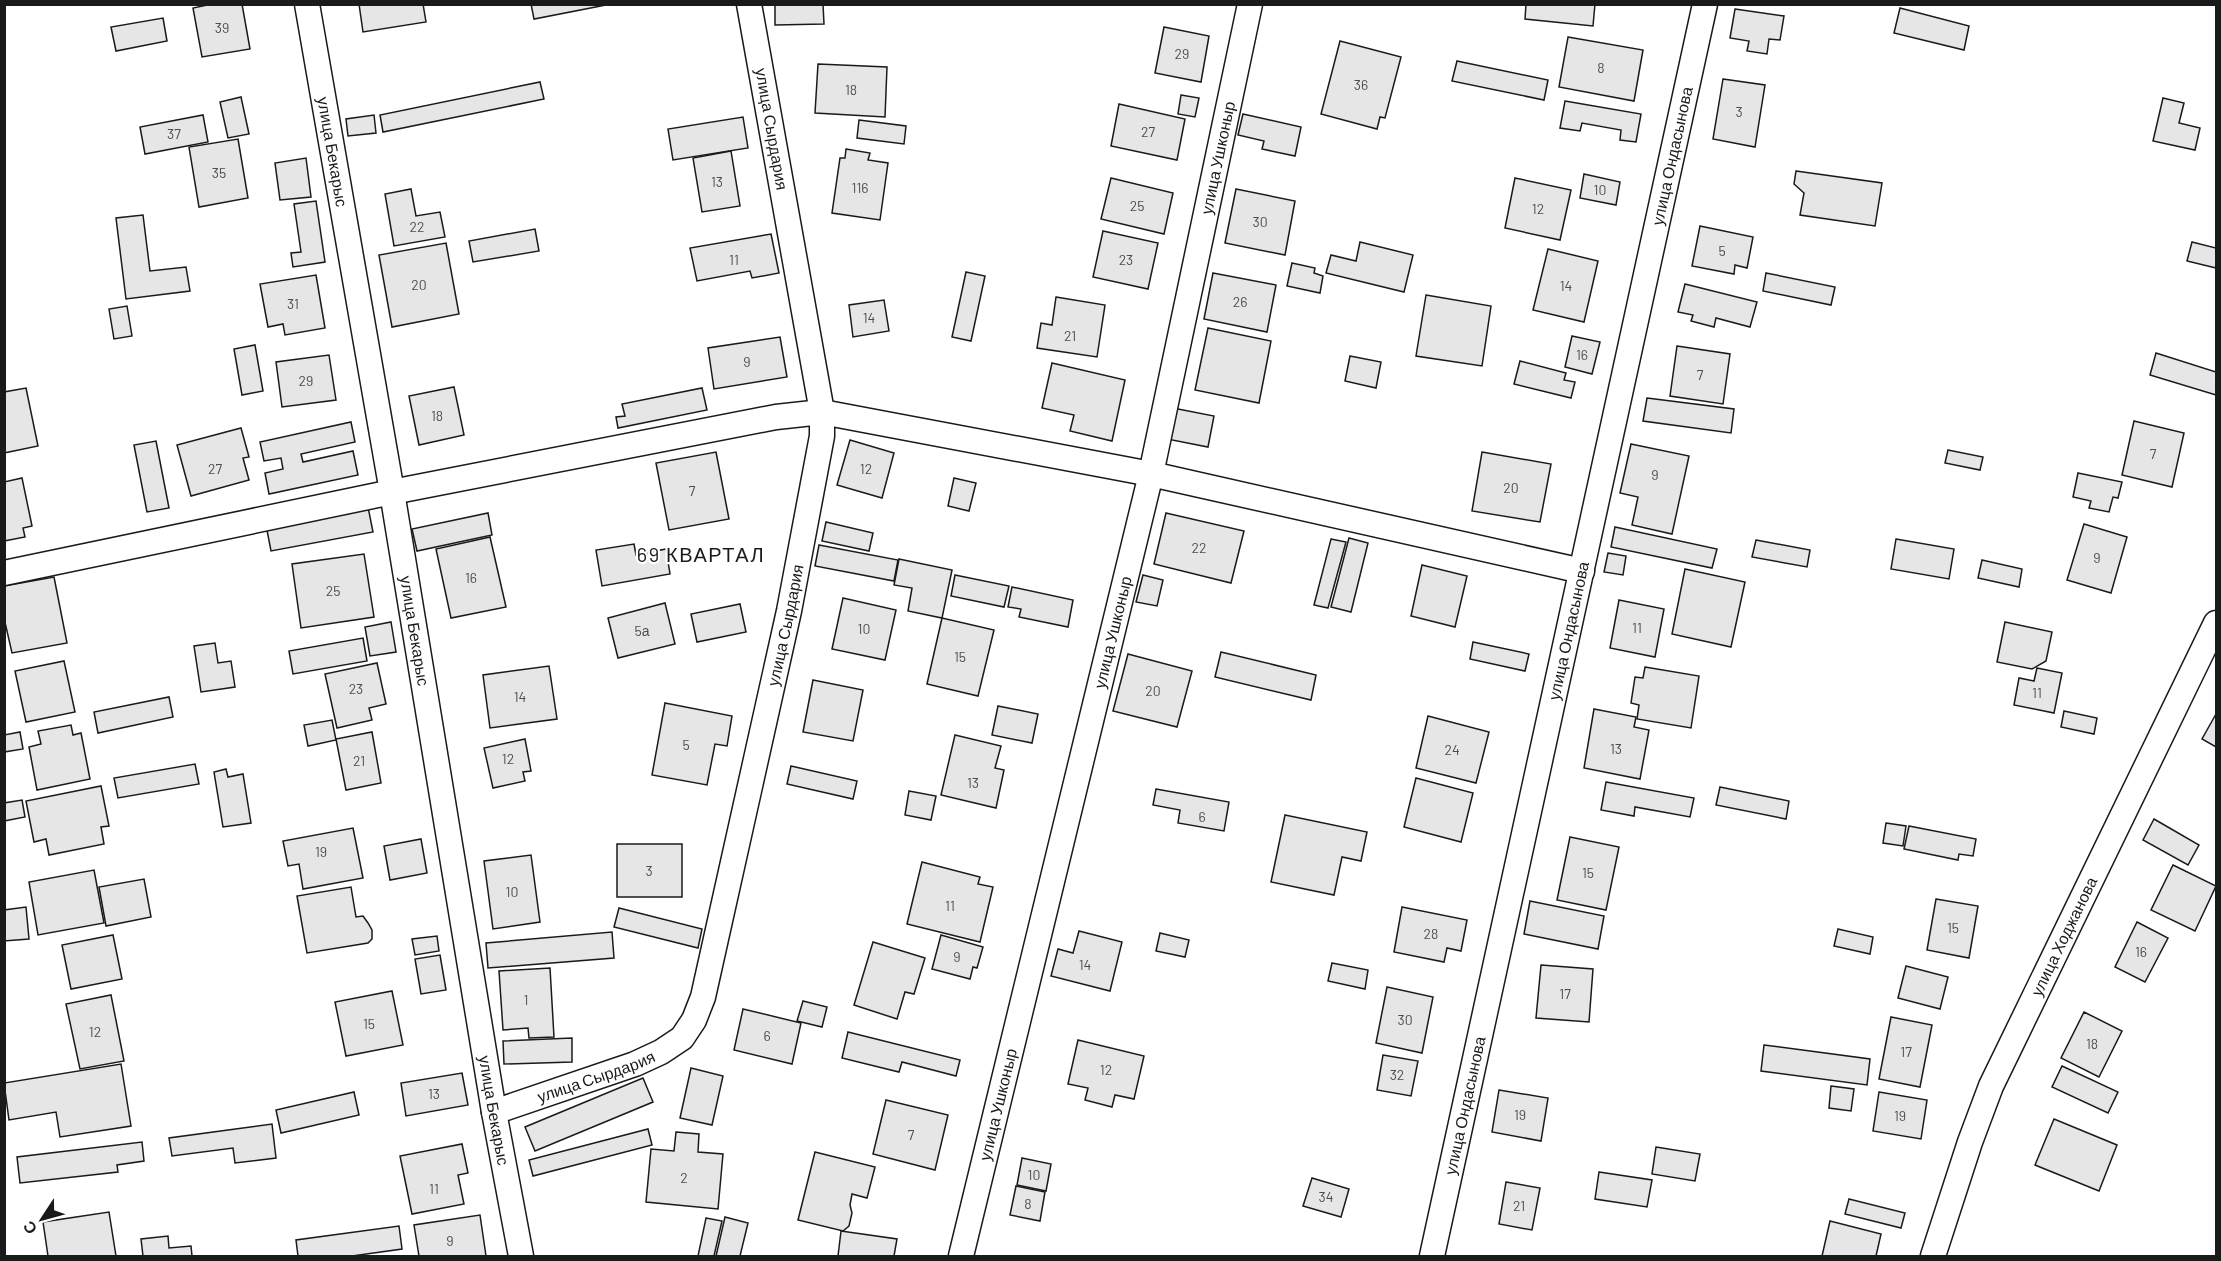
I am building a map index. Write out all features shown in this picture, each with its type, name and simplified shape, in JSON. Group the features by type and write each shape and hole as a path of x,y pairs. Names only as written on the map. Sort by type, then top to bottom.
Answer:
{"street":[{"name":"улица Бекарыс","path":"307,4 392,492 494,1112 521,1257"},
{"name":"улица Сырдария","path":"494,1112 636,1064 661,1052 682,1038 694,1020 703,998 789,611 822,436 822,412 749,4"},
{"name":"улица Ушконыр","path":"961,1257 1151,474 1250,4"},
{"name":"улица Ондасынова","path":"1432,1257 1705,4"},
{"path":"4,573 392,492 776,417 822,412 1151,474 1582,571"},
{"name":"улица Ходжанова","path":"1933,1257 1970,1142 1991,1086 2217,623"}],"building":[{"path":"212,4 242,4 250,49 202,57 193,8"},
{"path":"359,4 423,4 426,22 363,32"},
{"path":"531,4 611,4 534,19"},
{"path":"775,4 823,4 824,24 775,25"},
{"path":"1526,4 1595,4 1593,26 1525,19"},
{"path":"1900,8 1969,26 1964,50 1894,33"},
{"path":"1735,9 1784,16 1780,40 1769,39 1767,54 1747,51 1749,41 1730,38"},
{"path":"163,18 167,41 116,51 111,27"},
{"path":"1164,27 1209,36 1201,82 1155,73"},
{"path":"1568,37 1643,50 1634,101 1559,87"},
{"path":"1340,41 1401,57 1385,118 1380,117 1377,129 1321,114"},
{"path":"1457,61 1548,80 1544,100 1452,81"},
{"path":"818,64 887,67 885,117 815,113"},
{"path":"1723,79 1765,85 1755,147 1713,139"},
{"path":"540,82 544,99 383,132 380,115"},
{"path":"1181,95 1199,98 1195,117 1178,114"},
{"path":"241,97 249,134 228,138 220,102"},
{"path":"2163,98 2184,103 2179,123 2200,128 2195,150 2153,141"},
{"path":"1565,101 1641,114 1636,142 1620,140 1621,130 1582,123 1580,131 1560,128"},
{"path":"1119,104 1185,119 1177,160 1111,146"},
{"path":"1243,114 1301,127 1295,156 1262,149 1264,141 1238,135"},
{"path":"203,115 208,142 145,154 140,127"},
{"path":"374,115 376,133 348,136 346,119"},
{"path":"743,117 748,148 673,160 668,129"},
{"path":"859,120 906,126 904,144 857,138"},
{"path":"238,139 248,198 199,207 189,147"},
{"path":"846,149 870,153 868,160 888,163 880,220 832,213 840,158 845,158"},
{"path":"731,151 740,206 702,212 693,158"},
{"path":"306,158 311,197 280,200 275,163"},
{"path":"1796,171 1882,183 1875,226 1800,215 1804,193 1794,184"},
{"path":"1584,174 1620,182 1616,205 1580,198"},
{"path":"1111,178 1173,193 1164,234 1101,219"},
{"path":"1515,178 1571,190 1560,240 1505,228"},
{"path":"411,189 416,216 440,212 445,237 394,246 385,194"},
{"path":"1236,189 1295,201 1285,255 1225,243"},
{"path":"316,201 325,262 293,267 291,253 301,252 294,204"},
{"path":"143,215 150,271 186,267 190,291 126,299 116,218"},
{"path":"1700,226 1753,237 1747,268 1735,265 1734,274 1692,266"},
{"path":"535,229 539,251 473,262 469,241"},
{"path":"1103,231 1158,243 1148,289 1093,277"},
{"path":"771,234 779,273 752,278 750,271 697,281 690,248"},
{"path":"1360,242 1413,255 1404,292 1326,273 1331,255 1356,261"},
{"path":"2192,242 2216,248 2216,268 2187,261"},
{"path":"446,243 459,314 392,327 379,255"},
{"path":"1548,249 1598,261 1584,322 1533,310"},
{"path":"1292,263 1315,268 1314,273 1323,276 1320,293 1287,286"},
{"path":"966,272 985,276 971,341 952,337"},
{"path":"1213,273 1276,285 1267,332 1204,319"},
{"path":"1766,273 1835,287 1831,305 1763,291"},
{"path":"316,275 325,328 285,335 283,324 268,327 260,284"},
{"path":"1685,284 1757,302 1750,327 1716,318 1714,327 1691,321 1693,315 1678,312"},
{"path":"1426,295 1491,306 1482,366 1416,356"},
{"path":"1056,297 1105,305 1097,357 1037,348 1041,323 1052,325"},
{"path":"884,300 889,331 853,337 849,305"},
{"path":"127,306 132,336 114,339 109,309"},
{"path":"1208,328 1271,341 1259,403 1195,390"},
{"path":"1572,336 1600,342 1592,374 1565,367"},
{"path":"780,337 787,377 714,389 708,348"},
{"path":"255,345 263,391 242,395 234,349"},
{"path":"1677,346 1730,354 1723,404 1670,396"},
{"path":"2156,353 2216,372 2216,395 2150,375"},
{"path":"329,355 336,400 282,407 276,362"},
{"path":"1350,356 1381,362 1376,388 1345,381"},
{"path":"1520,361 1566,373 1564,380 1575,382 1571,398 1514,384"},
{"path":"1052,363 1125,380 1112,441 1070,431 1074,415 1042,408"},
{"path":"454,387 464,435 419,445 409,396"},
{"path":"26,388 38,446 4,453 4,392"},
{"path":"702,388 707,410 618,428 616,417 625,416 622,404"},
{"path":"1647,398 1734,409 1731,433 1643,421"},
{"path":"1173,408 1214,416 1208,447 1167,439"},
{"path":"2134,421 2184,433 2172,487 2122,475"},
{"path":"351,422 355,442 301,454 303,462 353,451 358,475 269,494 265,473 283,469 281,458 264,461 260,442"},
{"path":"241,428 249,457 243,458 249,480 191,496 177,445"},
{"path":"850,440 894,453 882,498 837,485"},
{"path":"156,441 169,508 147,512 134,445"},
{"path":"1631,444 1689,456 1672,534 1632,525 1638,497 1620,493"},
{"path":"1948,450 1983,457 1980,470 1945,463"},
{"path":"716,452 729,519 669,530 656,463"},
{"path":"1482,452 1551,464 1540,522 1472,511"},
{"path":"2078,473 2122,482 2118,498 2113,497 2109,512 2089,508 2091,501 2073,497"},
{"path":"22,478 32,526 23,528 25,537 4,541 4,482"},
{"path":"954,478 976,483 969,511 948,506"},
{"path":"368,507 373,532 271,551 266,525"},
{"path":"488,513 492,535 417,551 412,529"},
{"path":"1166,513 1244,531 1231,583 1154,564"},
{"path":"826,522 873,533 869,551 822,541"},
{"path":"2084,524 2127,537 2111,593 2067,580"},
{"path":"1615,527 1717,549 1712,568 1611,547"},
{"path":"490,537 506,607 451,618 436,549"},
{"path":"1349,538 1368,543 1351,612 1331,607"},
{"path":"1331,539 1346,542 1328,608 1314,605"},
{"path":"1896,539 1954,549 1949,579 1891,569"},
{"path":"1756,540 1810,550 1807,567 1752,557"},
{"path":"634,544 636,555 666,549 670,574 602,586 596,550"},
{"path":"819,545 898,560 894,581 815,566"},
{"path":"1608,553 1626,556 1623,575 1604,572"},
{"path":"364,554 374,617 301,628 292,564"},
{"path":"899,559 952,570 942,618 908,611 912,588 894,585"},
{"path":"1982,560 2022,569 2019,587 1978,578"},
{"path":"1422,565 1467,576 1455,627 1411,616"},
{"path":"1685,569 1745,582 1731,647 1672,634"},
{"path":"955,575 1009,586 1004,607 951,596"},
{"path":"1143,575 1163,580 1157,606 1136,602"},
{"path":"54,577 67,643 12,653 4,618 4,586"},
{"path":"1012,587 1073,600 1068,627 1019,617 1021,609 1008,607"},
{"path":"843,598 896,610 885,660 832,649"},
{"path":"1619,600 1664,609 1655,657 1610,648"},
{"path":"665,603 675,644 618,658 608,618"},
{"path":"740,604 746,632 697,642 691,614"},
{"path":"942,618 994,630 978,696 927,684"},
{"path":"391,622 396,652 370,656 365,627"},
{"path":"2005,622 2052,632 2046,661 2032,669 1997,662"},
{"path":"363,638 367,661 293,674 289,651"},
{"path":"1473,642 1529,654 1525,671 1470,659"},
{"path":"215,643 218,663 231,661 235,687 201,692 194,646"},
{"path":"1221,652 1316,675 1311,700 1215,677"},
{"path":"1128,654 1192,671 1177,727 1113,711"},
{"path":"64,661 75,712 26,722 15,671"},
{"path":"377,663 386,704 369,708 372,720 337,728 325,674"},
{"path":"549,666 557,719 490,728 483,675"},
{"path":"1645,667 1699,676 1691,728 1637,719 1639,705 1631,703 1635,677 1643,678"},
{"path":"2037,668 2062,673 2054,713 2014,705 2019,678 2034,681"},
{"path":"813,680 863,690 853,741 803,732"},
{"path":"169,697 173,717 98,733 94,712"},
{"path":"665,703 732,716 727,746 715,744 707,785 652,775"},
{"path":"998,706 1038,714 1032,743 992,735"},
{"path":"1594,709 1636,717 1634,727 1649,730 1640,779 1584,768"},
{"path":"2064,711 2097,718 2094,734 2061,727"},
{"path":"2216,714 2216,747 2202,739"},
{"path":"1428,716 1489,732 1476,783 1416,768"},
{"path":"332,720 336,740 308,746 304,725"},
{"path":"71,725 73,735 81,733 90,779 37,790 29,747 41,744 38,731"},
{"path":"20,732 23,749 4,752 4,735"},
{"path":"372,732 381,783 346,790 336,739"},
{"path":"955,735 1001,746 995,768 1004,770 996,808 941,795"},
{"path":"525,739 531,771 523,772 525,781 493,788 484,748"},
{"path":"195,764 199,784 118,798 114,778"},
{"path":"791,766 857,781 853,799 787,784"},
{"path":"226,769 228,777 243,774 251,823 223,827 214,772"},
{"path":"1416,778 1473,793 1461,842 1404,827"},
{"path":"1606,782 1694,798 1690,817 1635,807 1634,816 1601,810"},
{"path":"101,786 109,826 101,827 104,844 49,855 46,839 34,842 26,801"},
{"path":"1720,787 1789,801 1786,819 1716,805"},
{"path":"1156,789 1229,802 1224,831 1178,823 1180,810 1153,805"},
{"path":"909,791 936,796 931,820 905,815"},
{"path":"22,800 25,817 4,821 4,803"},
{"path":"1285,815 1367,832 1361,861 1342,857 1334,895 1271,882"},
{"path":"2154,819 2199,845 2188,865 2143,840"},
{"path":"1886,823 1906,826 1903,846 1883,843"},
{"path":"1909,826 1976,839 1973,856 1959,854 1958,860 1904,849"},
{"path":"353,828 363,878 303,889 299,864 288,866 283,841"},
{"path":"1570,837 1619,847 1606,910 1557,900"},
{"path":"421,839 427,873 390,880 384,846"},
{"path":"617,844 682,844 682,897 617,897"},
{"path":"531,855 540,922 493,929 484,861"},
{"path":"922,862 980,877 978,884 993,887 980,942 907,924"},
{"path":"2173,865 2216,886 2195,931 2151,910"},
{"path":"94,870 104,923 38,935 29,882"},
{"path":"144,879 151,917 106,926 99,887"},
{"path":"351,887 356,917 363,916 372,930 372,939 368,943 307,953 297,896"},
{"path":"1936,899 1978,906 1969,958 1927,950"},
{"path":"1530,901 1604,916 1598,949 1524,934"},
{"path":"26,907 29,939 4,941 4,910"},
{"path":"1402,907 1467,920 1461,951 1447,948 1444,962 1394,952"},
{"path":"619,908 702,929 698,948 614,927"},
{"path":"2137,922 2168,938 2145,982 2115,967"},
{"path":"1838,929 1873,937 1870,954 1834,946"},
{"path":"1079,931 1122,942 1110,991 1051,976 1058,949 1073,953"},
{"path":"612,932 614,958 488,968 486,943"},
{"path":"1160,933 1189,940 1185,957 1156,951"},
{"path":"113,935 122,979 71,989 62,945"},
{"path":"941,935 983,947 977,968 973,967 970,979 932,969"},
{"path":"437,936 439,951 415,955 412,939"},
{"path":"873,942 925,958 914,994 905,992 897,1019 854,1005"},
{"path":"440,955 446,990 421,994 415,959"},
{"path":"1332,963 1368,970 1365,989 1328,981"},
{"path":"1541,965 1593,969 1589,1022 1536,1018"},
{"path":"1906,966 1948,977 1940,1009 1898,998"},
{"path":"550,968 554,1037 529,1038 528,1028 503,1030 499,971"},
{"path":"1387,987 1433,997 1422,1053 1376,1043"},
{"path":"392,991 403,1045 346,1056 335,1002"},
{"path":"111,995 124,1061 80,1069 66,1004"},
{"path":"803,1001 827,1007 822,1027 797,1021"},
{"path":"743,1009 801,1023 792,1064 734,1050"},
{"path":"2084,1012 2122,1031 2099,1077 2061,1058"},
{"path":"1891,1017 1932,1025 1920,1087 1879,1079"},
{"path":"848,1032 960,1060 956,1076 902,1062 899,1072 842,1058"},
{"path":"572,1038 572,1062 504,1064 503,1041"},
{"path":"1078,1040 1144,1056 1134,1099 1115,1095 1112,1107 1085,1100 1088,1088 1068,1084"},
{"path":"1764,1045 1870,1059 1867,1085 1761,1071"},
{"path":"1383,1055 1418,1061 1411,1096 1377,1090"},
{"path":"121,1064 131,1126 60,1137 56,1112 9,1120 4,1083"},
{"path":"2062,1066 2118,1092 2108,1113 2052,1087"},
{"path":"691,1068 723,1076 712,1125 680,1118"},
{"path":"462,1073 468,1105 406,1116 401,1083"},
{"path":"643,1078 653,1102 535,1151 525,1127"},
{"path":"1831,1086 1854,1089 1851,1111 1829,1108"},
{"path":"1499,1090 1548,1098 1541,1141 1492,1132"},
{"path":"354,1092 359,1115 281,1133 276,1110"},
{"path":"1879,1092 1927,1100 1921,1139 1873,1131"},
{"path":"886,1100 948,1115 935,1170 873,1154"},
{"path":"2054,1119 2117,1145 2099,1191 2035,1165"},
{"path":"272,1124 276,1158 235,1163 233,1148 172,1156 169,1138"},
{"path":"648,1129 652,1145 533,1176 529,1160"},
{"path":"676,1132 699,1134 698,1152 723,1154 718,1209 646,1202 651,1149 674,1151"},
{"path":"142,1142 144,1161 117,1165 118,1172 20,1183 17,1157"},
{"path":"462,1144 468,1173 458,1175 464,1204 412,1214 400,1156"},
{"path":"1656,1147 1700,1154 1695,1181 1652,1174"},
{"path":"815,1152 875,1167 867,1198 852,1194 849,1226 843,1231 798,1220"},
{"path":"1022,1158 1051,1164 1046,1191 1017,1185"},
{"path":"1599,1172 1652,1180 1647,1207 1595,1199"},
{"path":"1312,1178 1349,1189 1341,1217 1303,1206"},
{"path":"1506,1182 1540,1188 1532,1230 1499,1224"},
{"path":"1016,1186 1045,1192 1040,1221 1010,1215"},
{"path":"1849,1199 1905,1213 1901,1228 1845,1214"},
{"path":"109,1212 116,1256 48,1256 43,1222"},
{"path":"480,1215 486,1256 419,1256 414,1225"},
{"path":"725,1217 748,1223 740,1256 716,1256"},
{"path":"706,1218 722,1221 714,1256 698,1256"},
{"path":"1830,1221 1881,1234 1876,1256 1822,1256"},
{"path":"399,1226 402,1249 352,1256 298,1256 296,1240"},
{"path":"841,1231 897,1239 894,1256 838,1256"},
{"path":"168,1236 169,1248 191,1246 192,1256 143,1256 141,1239"}],"district":[{"name":"69 КВАРТАЛ","path":"701,555"}]}
